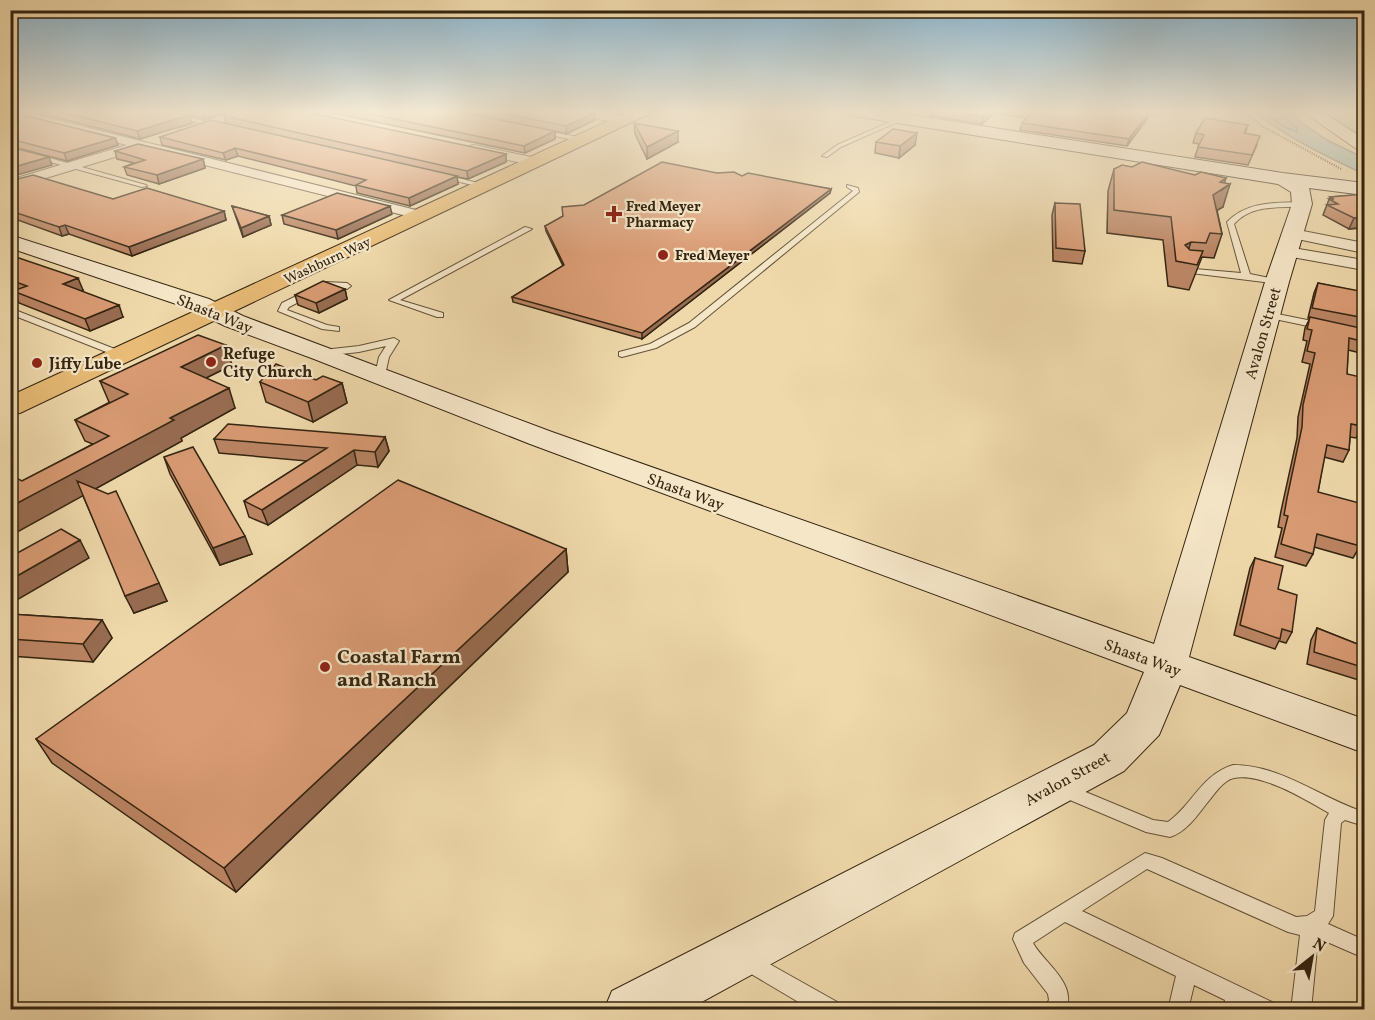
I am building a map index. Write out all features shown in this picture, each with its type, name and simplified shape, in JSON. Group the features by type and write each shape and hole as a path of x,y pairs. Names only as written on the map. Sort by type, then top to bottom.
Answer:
{"main road":[{"name":"Washburn Way","path":"10,406 543,159"}],"street":[{"path":"10,185 95,159"},
{"path":"194,159 423,216"},
{"path":"520,159 536,162"},
{"path":"1027,159 1279,249 1365,265"},
{"path":"1279,249 1365,190"},
{"path":"1279,249 1365,190"},
{"name":"Shasta Way","path":"10,241 200,304 215,312 564,446 1365,736"},
{"path":"1279,249 1365,248"},
{"name":"Avalon Street","path":"631,1010 1109,758 1144,723 1167,666 1279,249"}],"lane":[{"path":"44,159 144,186"},
{"path":"435,175 484,186"},
{"path":"622,354 653,346 692,325 856,192 856,189 849,186"},
{"path":"1279,249 1231,228 1233,220 1258,207 1279,249 1332,328"},
{"path":"440,315 393,300 528,228"},
{"path":"1183,270 1279,249"},
{"path":"336,329 282,310 285,305 325,285 347,285"},
{"path":"10,311 122,355"},
{"path":"323,353 359,349 394,341 384,357 380,375"},
{"path":"1054,786 1152,828 1170,830 1185,820 1222,775 1235,770 1255,773 1298,789 1342,812 1365,819"},
{"path":"1301,1010 1311,925 1324,916 1333,820 1342,812"},
{"path":"1053,1010 1059,1003 1060,993 1053,982 1039,970 1022,939 1145,861 1295,926 1311,925 1365,949"},
{"path":"1064,912 1187,971 1234,1002 1267,1010"},
{"path":"736,954 832,1010"},
{"path":"1178,1010 1187,971"}],"path":[{"path":"1322,159 1345,171"}],"water":[{"path":"1332,159 1364,159 1364,174"}],"building":[{"path":"10,159 43,159 10,168"},
{"path":"140,159 203,159 157,175 124,167 145,160"},
{"path":"278,159 381,159 457,176 409,198 356,185 366,180"},
{"path":"412,159 495,159 467,171"},
{"name":"Fred Meyer","path":"662,162 717,173 734,172 742,176 748,173 831,189 642,333 512,297 564,265 545,226 563,216 562,207 584,205"},
{"path":"1142,162 1195,175 1201,172 1226,178 1220,182 1230,184 1213,195 1222,234 1210,233 1206,243 1191,242 1185,245 1190,250 1203,251 1197,265 1176,261 1171,217 1114,210 1114,169 1122,165 1132,167"},
{"path":"33,175 113,199 147,188 224,211 129,247 65,225 59,227 14,212 10,213 10,181"},
{"path":"337,193 390,206 336,230 282,215"},
{"path":"1365,194 1365,217 1354,218 1327,205 1338,204 1329,199 1334,199 1330,197"},
{"path":"1055,203 1080,204 1085,251 1056,248"},
{"path":"232,206 269,216 241,228"},
{"path":"10,255 78,278 63,284 119,305 85,319 13,291 27,286 10,280"},
{"path":"323,281 345,289 316,303 295,295"},
{"path":"1318,283 1365,292 1365,318 1312,308"},
{"path":"1310,317 1365,329 1365,342 1349,338 1347,374 1365,378 1362,426 1351,424 1349,450 1327,445 1318,492 1363,504 1360,546 1317,534 1313,554 1281,544 1288,516 1284,515 1302,427 1303,405 1315,353 1307,351 1312,330 1307,329"},
{"path":"198,335 226,345 181,367 229,388 170,418 174,420 10,507 10,475 22,481 109,436 75,420 128,394 100,381"},
{"path":"276,364 316,380 323,376 342,383 308,402 260,382"},
{"path":"228,424 385,437 375,452 354,450 262,510 244,501 327,448 214,439"},
{"path":"193,447 245,536 213,548 164,457"},
{"name":"Coastal Farm and Ranch","path":"398,480 566,549 224,868 36,739"},
{"path":"77,481 108,494 116,491 159,583 125,596"},
{"path":"61,529 80,540 10,580 10,557"},
{"path":"1255,558 1283,566 1278,589 1297,595 1292,632 1282,629 1280,639 1240,625"},
{"path":"10,614 102,620 83,644 10,639"},
{"path":"1317,628 1365,647 1365,668 1314,652"},
{"path":"794,1005 797,1010 786,1010"}],"place":[{"name":"Fred Meyer Pharmacy","path":"614,214"},
{"name":"Fred Meyer","path":"663,255"},
{"name":"Refuge City Church","path":"211,362"},
{"name":"Jiffy Lube","path":"37,363"},
{"name":"Coastal Farm and Ranch","path":"325,667"}]}
